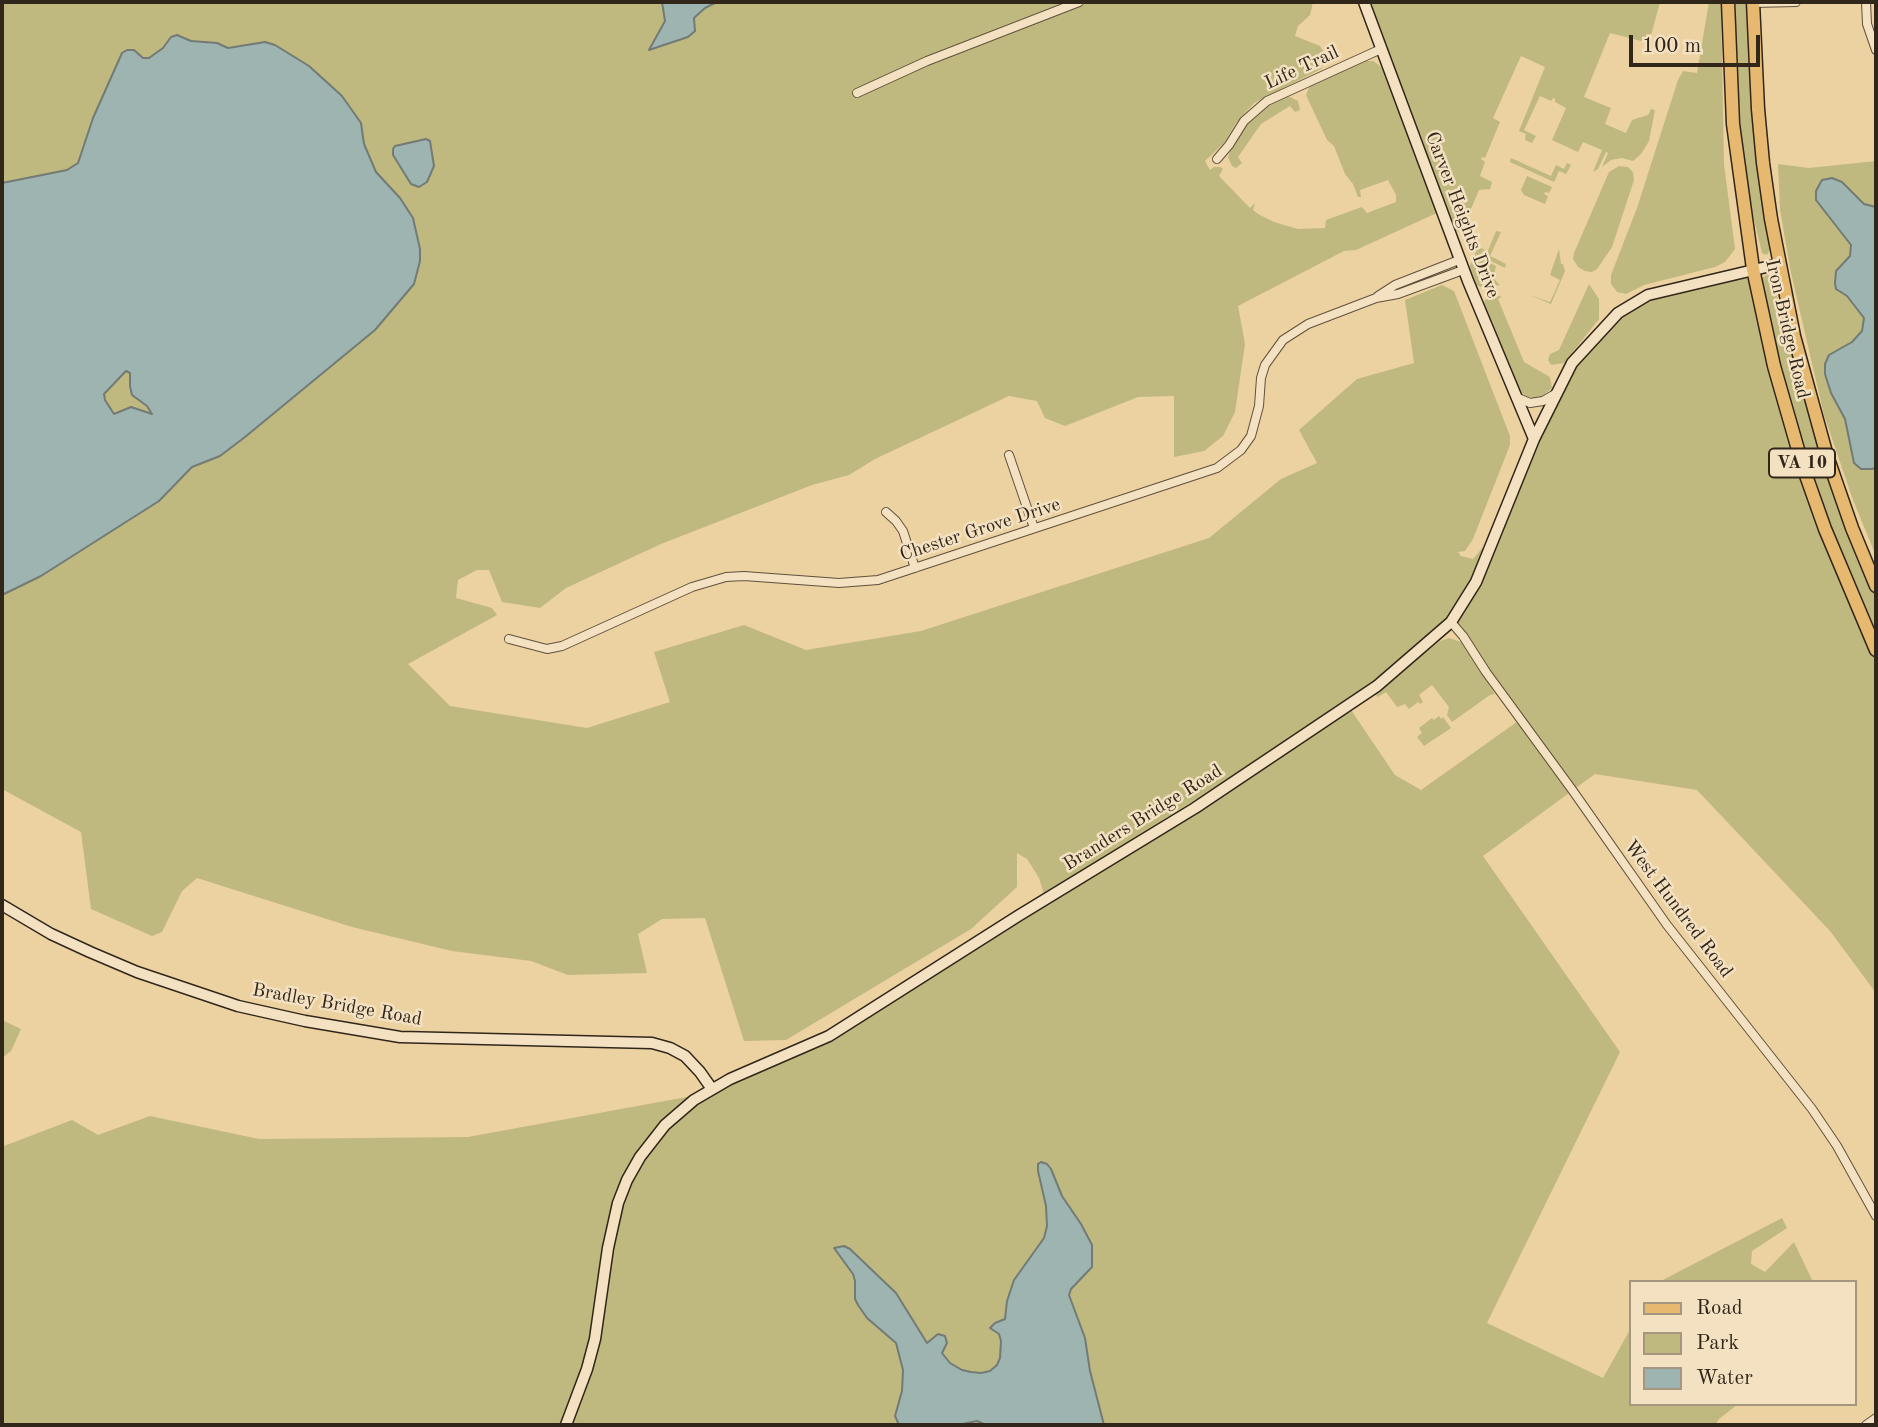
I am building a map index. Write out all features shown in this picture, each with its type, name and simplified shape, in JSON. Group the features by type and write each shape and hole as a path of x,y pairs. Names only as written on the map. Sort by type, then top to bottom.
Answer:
{"main road":[{"name":"Iron Bridge Road","path":"1728,2 1733,124 1753,269 1774,366 1803,467 1833,550 1876,650"},
{"name":"Iron Bridge Road","path":"1753,2 1760,129 1771,219 1794,336 1827,456 1876,586"}],"street":[{"path":"856,93 927,61 1079,2"},
{"name":"Carver Heights Drive","path":"1364,2 1461,265 1534,439"},
{"path":"1753,2 1796,2"},
{"path":"1866,2 1867,24 1876,50"},
{"name":"Life Trail","path":"1217,159 1244,121 1267,101 1381,49"},
{"name":"Branders Bridge Road","path":"566,1425 595,1339 607,1248 622,1191 640,1157 665,1125 694,1100 730,1079 829,1036 1195,808 1377,686 1451,622 1476,582 1534,439 1572,363 1618,313 1648,295 1779,264"},
{"name":"Chester Grove Drive","path":"509,639 547,649 562,646 692,587 726,577 855,583 878,580 1217,468 1241,450 1251,436 1258,414 1261,378 1265,365 1283,340 1308,324 1376,298 1398,294 1461,265"},
{"path":"1516,397 1531,403 1543,401 1557,392"},
{"path":"1009,456 1034,528"},
{"path":"886,512 903,531 915,568"},
{"name":"West Hundred Road","path":"1451,622 1667,925 1812,1108 1837,1146 1876,1216"},
{"name":"Bradley Bridge Road","path":"2,905 51,934 90,952 137,972 238,1006 400,1037 652,1043 685,1056 712,1089"},
{"path":"1866,1425 1876,1418"}],"green space":[{"path":"2,2 1313,2 1310,15 1298,26 1295,36 1320,46 1327,57 1321,69 1254,103 1236,123 1224,143 1205,161 1210,170 1214,167 1223,169 1219,176 1250,208 1255,203 1253,210 1258,214 1298,229 1325,228 1326,220 1362,207 1367,213 1396,202 1396,195 1388,180 1360,190 1361,197 1358,197 1306,95 1310,85 1364,61 1373,61 1380,66 1390,82 1439,212 1356,250 1344,251 1238,306 1245,344 1235,412 1223,436 1204,451 1174,457 1174,396 1138,397 1065,426 1045,418 1037,401 1009,396 875,459 849,475 812,485 661,544 566,588 540,608 502,602 489,570 477,570 458,580 456,598 492,608 497,615 408,664 450,706 587,728 670,702 654,652 744,625 806,650 921,631 1209,538 1281,479 1317,463 1299,430 1357,379 1414,363 1405,300 1442,285 1454,291 1510,436 1510,445 1473,539 1465,551 1458,552 1461,556 1473,559 1484,546 1476,573 1458,606 1442,624 1374,682 1287,742 1044,894 1039,878 1027,859 1017,853 1017,887 971,929 786,1040 744,1041 705,918 662,919 638,934 647,973 568,975 531,961 452,951 352,927 197,878 182,891 162,932 152,936 91,909 81,832 2,789"},
{"path":"1364,2 1660,2 1649,43 1610,33 1584,97 1611,108 1605,124 1626,133 1632,120 1648,115 1651,109 1655,110 1649,141 1633,161 1622,158 1611,160 1602,167 1608,153 1606,152 1598,169 1593,172 1602,150 1583,142 1578,152 1552,140 1566,108 1553,98 1551,101 1540,96 1524,130 1536,136 1532,143 1525,140 1526,134 1519,131 1545,67 1521,56 1493,118 1500,122 1485,158 1481,159 1485,162 1480,176 1492,182 1490,189 1479,190 1462,230 1455,231 1398,79"},
{"path":"1709,2 1721,2 1724,164 1735,249 1725,262 1715,267 1644,285 1626,294 1617,292 1611,284 1611,275 1637,208 1678,80 1683,71 1697,73"},
{"path":"1735,2 1750,2 1771,247 1767,255 1762,253 1747,190 1739,112"},
{"path":"1288,96 1298,101 1300,110 1295,112 1290,106 1261,124 1238,157 1242,163 1236,168 1232,166 1228,157 1230,151 1249,122 1261,110"},
{"path":"1511,158 1551,176 1556,165 1564,169 1567,163 1571,165 1566,174 1559,171 1554,182 1510,162"},
{"path":"1876,161 1876,207 1816,191 1816,200 1851,245 1850,256 1836,289 1847,296 1864,318 1862,331 1852,342 1829,355 1831,393 1845,419 1849,435 1871,469 1876,468 1876,556 1853,500 1824,415 1791,273 1780,210 1778,164 1809,168"},
{"path":"1619,166 1628,167 1633,172 1634,180 1612,247 1597,269 1592,272 1585,271 1578,267 1573,259 1574,253 1609,172"},
{"path":"1527,176 1552,187 1549,193 1544,194 1548,196 1545,204 1524,195 1521,190"},
{"path":"1496,231 1501,232 1490,256 1506,264 1505,268 1485,258"},
{"path":"1478,247 1486,250 1483,255 1485,261 1496,266 1493,278 1500,285 1481,287 1474,284 1469,268"},
{"path":"1559,249 1565,271 1551,304 1530,295 1550,302 1560,280 1550,275"},
{"path":"1751,272 1790,430 1876,652 1876,993 1830,931 1697,790 1595,774 1483,856 1620,1052 1487,1323 1603,1378 1630,1330 1630,1406 1735,1406 1715,1425 2,1425 2,1143 4,1146 72,1120 98,1135 150,1116 259,1139 468,1137 703,1094 809,1046 1349,707 1395,775 1421,790 1521,719 1451,622 1460,612 1539,430 1574,363 1620,315 1647,298"},
{"path":"1768,274 1773,280 1786,331 1850,530 1876,595 1876,634 1824,509 1798,426 1776,347 1762,278"},
{"path":"1589,284 1599,299 1599,319 1564,363 1551,365 1548,360 1550,354 1559,350"},
{"path":"1493,294 1502,297 1498,299 1524,362 1550,377 1552,388 1540,398 1527,397 1519,390 1483,304 1488,296"},
{"path":"1449,638 1461,642 1495,694 1452,722 1447,715 1449,707 1432,685 1419,695 1423,702 1418,702 1409,709 1405,704 1397,707 1386,692 1378,697 1376,695 1375,692 1440,641"},
{"path":"1439,716 1441,719 1443,717 1451,728 1424,746 1417,737 1422,733 1419,728"},
{"path":"2,1020 21,1029 11,1051 2,1058"},
{"path":"1782,1218 1787,1228 1752,1251 1751,1264 1765,1272 1794,1242 1812,1280 1663,1280"}],"water":[{"path":"662,2 717,2 694,18 695,31 688,37 649,50 665,21"},
{"path":"177,35 191,41 217,43 228,48 265,42 275,45 309,66 342,96 361,123 364,144 376,172 400,198 413,218 420,249 414,284 375,330 220,456 192,467 159,501 41,576 2,595 2,183 67,170 78,163 93,118 122,53 134,50 143,58 149,58 163,48 171,37","holes":["126,371 130,373 132,395 147,406 152,414 131,407 114,414 105,400 104,394"]},
{"path":"426,139 430,141 434,166 427,182 419,187 411,184 393,155 393,149 395,146"},
{"path":"1832,178 1842,182 1864,204 1876,207 1876,468 1871,469 1861,469 1854,463 1845,419 1831,393 1825,374 1829,355 1852,342 1862,331 1864,318 1847,296 1836,289 1836,271 1850,256 1851,245 1816,200 1816,191 1822,180"},
{"path":"1041,1162 1051,1169 1062,1196 1092,1245 1092,1267 1071,1289 1069,1295 1085,1338 1090,1371 1104,1425 986,1425 977,1421 958,1425 899,1425 895,1416 902,1391 903,1370 896,1343 867,1318 858,1305 853,1274 834,1248 844,1246 850,1249 896,1293 927,1343 938,1334 945,1336 947,1343 942,1353 950,1363 971,1372 990,1371 1000,1358 1001,1341 999,1334 990,1328 1005,1319 1014,1280 1044,1238 1047,1226 1046,1206 1038,1171 1038,1164"}]}
